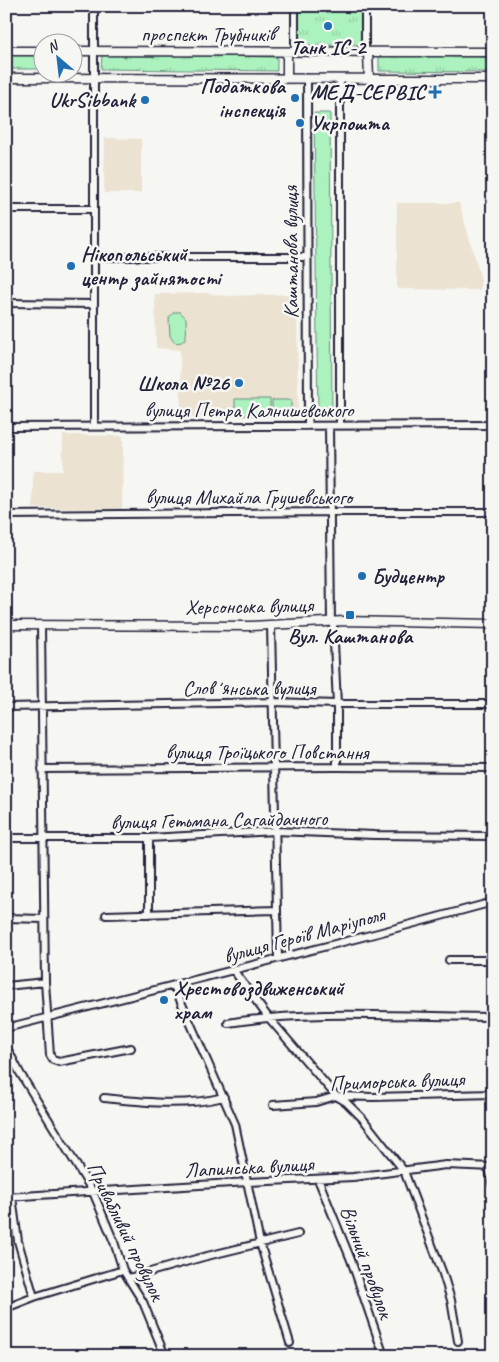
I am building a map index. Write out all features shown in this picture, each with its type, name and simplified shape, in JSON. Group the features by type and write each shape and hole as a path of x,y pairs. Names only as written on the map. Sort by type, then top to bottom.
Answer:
{"main road":[{"path":"6,51 32,51"},
{"name":"проспект Трубників","path":"82,51 493,52"},
{"path":"287,78 291,52"},
{"path":"367,52 369,78"},
{"path":"6,78 493,78"},
{"name":"Херсонська вулиця","path":"6,625 271,625 332,622 493,624"}],"street":[{"path":"94,6 94,426"},
{"path":"291,52 295,6"},
{"path":"365,6 367,52"},
{"name":"Каштанова вулиця","path":"307,78 308,426"},
{"path":"340,78 340,425"},
{"path":"6,209 94,209"},
{"path":"94,257 307,257"},
{"path":"6,303 94,304"},
{"name":"вулиця Петра Калнишевського","path":"6,427 493,425"},
{"path":"329,426 332,622 338,704 337,767"},
{"name":"вулиця Михайла Грушевського","path":"6,515 493,512"},
{"path":"41,625 45,982 50,1055 53,1060 59,1062 131,1048"},
{"path":"271,625 272,702 276,768 275,831 278,958"},
{"name":"Словʼянська вулиця","path":"6,707 272,702 493,704"},
{"name":"вулиця Троїцького Повстання","path":"42,769 493,768"},
{"name":"вулиця Гетьмана Сагайдачного","path":"6,838 149,838 275,831 493,836"},
{"path":"149,838 149,914"},
{"name":"вулиця Героїв Маріуполя","path":"6,1028 493,902"},
{"path":"106,915 276,910"},
{"path":"6,918 44,919"},
{"path":"449,960 493,960"},
{"path":"234,970 268,1017 336,1096 346,1102 363,1119 404,1171 443,1274 451,1300 458,1341"},
{"path":"6,986 45,982"},
{"path":"174,986 235,1124 260,1243 290,1344"},
{"path":"228,1023 268,1017 336,1015 493,1018"},
{"name":"Привабливий провулок","path":"6,1046 20,1073 93,1192 114,1242 123,1270 149,1315 165,1356"},
{"name":"Приморська вулиця","path":"273,1105 316,1102 336,1096 493,1094"},
{"path":"104,1098 174,1104 207,1102 224,1097"},
{"name":"Лапинська вулиця","path":"9,1197 318,1179 446,1165 491,1167"},
{"path":"491,1167 493,1187"},
{"name":"Вільний провулок","path":"318,1179 352,1260 384,1356"},
{"path":"9,1197 18,1241 34,1297"},
{"path":"129,1278 203,1257 298,1234"},
{"path":"6,1308 34,1297 123,1270"}],"shaded area":[{"path":"105,138 141,139 141,193 104,193"},
{"path":"397,203 459,203 481,279 480,290 397,289"},
{"name":"Школа №26","path":"208,293 224,296 297,294 298,417 181,417 180,350 156,348 155,294"},
{"path":"63,435 123,436 122,509 33,508 33,471 63,471"}],"green space":[{"path":"299,6 362,6 362,45 299,45"},
{"path":"6,54 32,55 32,69 6,69"},
{"path":"102,54 277,57 277,71 101,69"},
{"path":"379,56 493,57 493,72 379,71"},
{"path":"314,113 330,113 332,417 318,417"},
{"path":"174,312 180,312 186,318 185,339 179,343 174,342 170,336 169,318"},
{"path":"235,399 270,399 270,415 235,415"},
{"path":"272,400 291,400 291,414 272,414"}],"place":[{"name":"Танк ІС-2","path":"328,26"},
{"name":"МЕД-СЕРВІС","path":"435,92"},
{"name":"Податкова інспекція","path":"295,98"},
{"name":"UkrSibbank","path":"145,100"},
{"name":"Укрпошта","path":"300,123"},
{"name":"Нікопольський центр зайнятості","path":"71,266"},
{"name":"Школа №26","path":"239,383"},
{"name":"Будцентр","path":"362,576"},
{"name":"Вул. Каштанова","path":"350,615"},
{"name":"Хрестовоздвиженський храм","path":"164,1000"}]}
